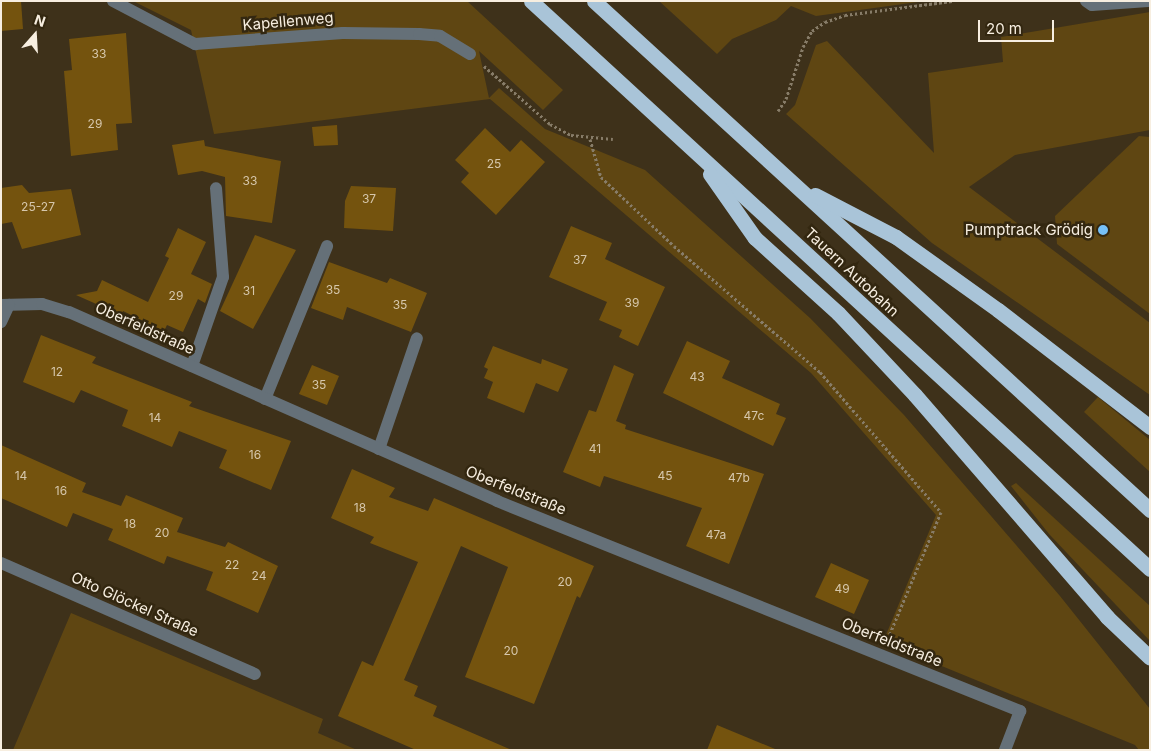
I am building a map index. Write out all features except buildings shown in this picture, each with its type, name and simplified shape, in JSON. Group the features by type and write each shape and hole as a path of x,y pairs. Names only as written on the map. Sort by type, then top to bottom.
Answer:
{"highway":[{"name":"Tauern Autobahn","path":"531,1 1150,569"},
{"name":"Tauern Autobahn","path":"594,1 1150,510"},
{"path":"693,150 755,238 838,313 896,374 1107,617 1150,658"},
{"path":"796,185 896,237 1006,316 1150,427"}],"street":[{"name":"Kapellenweg","path":"113,1 195,44 343,33 418,34 440,36 470,54"},
{"path":"1086,1 1092,5 1148,1"},
{"path":"192,366 223,277 216,188"},
{"path":"265,399 327,246"},
{"name":"Oberfeldstraße","path":"5,305 42,304 69,312 498,501 1020,711 1005,750"},
{"path":"1,322 5,305"},
{"path":"379,449 418,338"},
{"name":"Otto Glöckel Straße","path":"1,563 255,674"}],"path":[{"path":"778,111 786,99 803,47 812,31 825,22 845,15 952,1"},
{"path":"470,54 550,124 571,135 590,139 613,139"},
{"path":"590,139 601,177 674,246 820,372 940,512 881,655"}],"shaded area":[{"path":"133,1 467,1 563,90 543,110 479,51 489,98 499,88 545,129 645,170 810,318 904,415 1060,596 1150,709 1150,750 1139,750 1135,745 883,642 936,515 811,373 490,99 214,134 191,30"},
{"path":"659,1 925,1 816,16 791,6 776,20 732,39 717,54"},
{"path":"1150,12 1150,130 1015,155 969,187 1150,323 1150,395 932,243 786,114 795,105 816,45 827,41 934,153 928,73 1003,62 1001,37"},
{"name":"Pumptrack Grödig","path":"1139,136 1150,137 1150,314 1057,244 1055,216"},
{"path":"1098,397 1150,440 1150,472 1084,412"},
{"path":"1016,483 1150,606 1150,641 1049,534 1011,486"},
{"path":"71,613 323,719 318,733 357,750 13,750"}],"place":[{"name":"Pumptrack Grödig","path":"1103,230"}]}
